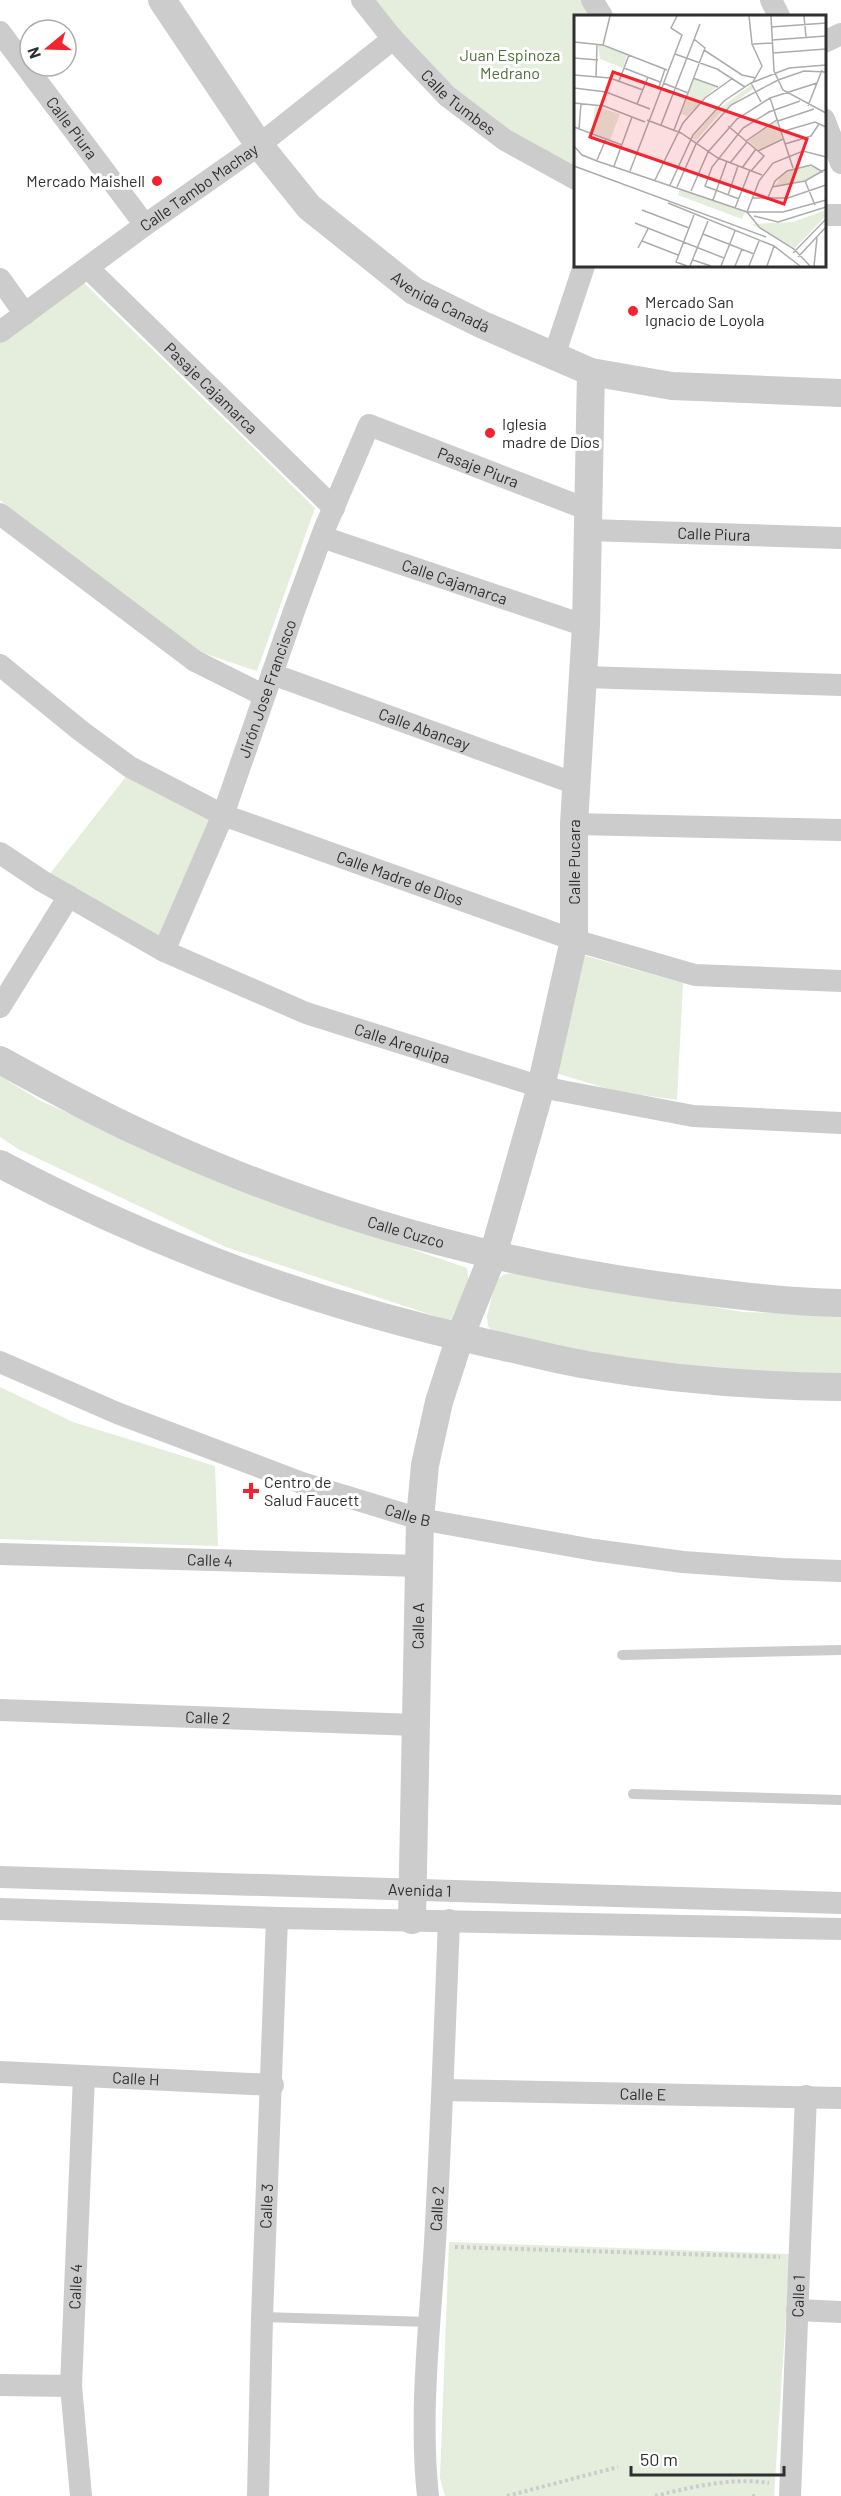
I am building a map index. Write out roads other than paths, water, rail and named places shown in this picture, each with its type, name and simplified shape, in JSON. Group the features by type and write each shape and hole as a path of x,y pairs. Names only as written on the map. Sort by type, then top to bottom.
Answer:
{"street":[{"name":"Avenida Canadá","path":"162,0 259,145 309,207 414,291 483,325 591,372 672,386 841,393"},
{"name":"Calle Tumbes","path":"362,0 393,39 447,96 505,140 574,178"},
{"path":"592,0 601,15"},
{"path":"771,0 778,15"},
{"name":"Calle Piura","path":"0,32 145,225"},
{"path":"826,42 841,34"},
{"name":"Calle Tambo Machay","path":"0,332 145,225 259,145 393,39"},
{"path":"826,121 841,163"},
{"path":"554,356 584,267"},
{"name":"Pasaje Cajamarca","path":"88,268 334,508"},
{"path":"0,279 25,314"},
{"name":"Calle Pucara","path":"460,1337 493,1255 541,1087 574,940 574,824 586,626 591,372"},
{"name":"Jirón Jose Francisco","path":"164,951 223,815 263,695 322,537 369,424"},
{"name":"Pasaje Piura","path":"369,424 588,520"},
{"path":"0,514 195,661 263,695"},
{"name":"Calle Piura","path":"588,520 841,538"},
{"name":"Calle Cajamarca","path":"322,537 586,626"},
{"name":"Calle Madre de Dios","path":"0,665 81,731 130,767 223,815 574,940 695,975 841,981"},
{"name":"Calle Abancay","path":"272,674 576,784"},
{"path":"583,677 841,685"},
{"path":"574,824 841,830"},
{"name":"Calle Arequipa","path":"0,853 42,881 164,951 306,1013 541,1087 693,1116 841,1123"},
{"path":"0,1007 69,896"},
{"name":"Calle Cuzco","path":"0,1060 139,1133 225,1170 308,1201 399,1230 493,1255 612,1279 734,1295 841,1303"},
{"path":"0,1164 109,1219 223,1267 340,1306 460,1337 593,1366 724,1383 841,1387"},
{"name":"Calle A","path":"412,1920 420,1519 425,1465 439,1402 460,1337"},
{"name":"Calle B","path":"0,1362 117,1413 302,1483 420,1519 594,1550 683,1562 841,1571"},
{"name":"Calle 4","path":"0,1554 419,1566"},
{"name":"Calle 2","path":"0,1710 416,1725"},
{"name":"Avenida 1","path":"0,1877 841,1903"},
{"name":"Avenida 1","path":"0,1909 841,1929"},
{"name":"Calle 3","path":"258,2496 262,2317 278,1917"},
{"name":"Calle 2","path":"428,2496 425,2464 429,2322 443,2090 450,1920"},
{"name":"Calle H","path":"0,2072 273,2085"},
{"name":"Calle 4","path":"81,2496 71,2386 84,2076"},
{"name":"Calle E","path":"443,2090 841,2098"},
{"name":"Calle 1","path":"790,2491 806,2096"},
{"path":"797,2310 841,2312"},
{"path":"0,2385 71,2386"}],"lane":[{"path":"622,1655 841,1650"},
{"path":"633,1794 841,1800"},
{"path":"262,2317 429,2322"}],"place":[{"name":"Mercado Maishell","path":"157,181"},
{"name":"Mercado San Ignacio de Loyola","path":"633,311"},
{"name":"Iglesia madre de Díos","path":"490,433"},
{"name":"Centro de Salud Faucett","path":"251,1491"}],"park label":[{"name":"Juan Espinoza Medrano","path":"510,64"}]}
